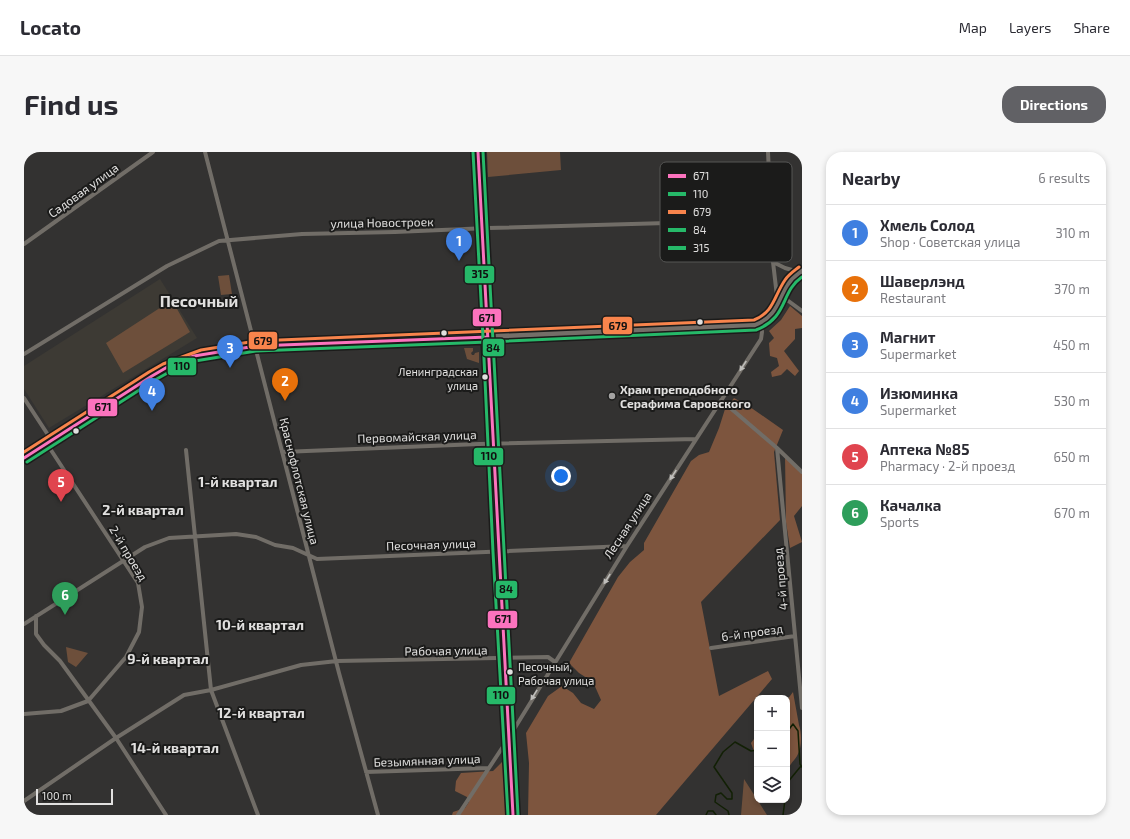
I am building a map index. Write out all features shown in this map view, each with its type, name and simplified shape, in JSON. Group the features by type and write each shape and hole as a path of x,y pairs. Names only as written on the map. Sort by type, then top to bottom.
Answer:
{"main road":[{"path":"478,152 513,815"},
{"path":"24,458 169,366 203,354 256,346 746,326 761,324 767,320 778,306 787,287 801,272"}],"street":[{"name":"Садовая улица","path":"24,244 153,152"},
{"name":"Краснофлотская улица","path":"205,152 282,452 378,815"},
{"path":"768,152 769,162"},
{"name":"улица Новостроек","path":"24,354 167,266 219,241 302,234 660,223"},
{"path":"773,262 785,268 801,272"},
{"path":"773,262 778,306"},
{"path":"782,297 802,311"},
{"name":"Лесная улица","path":"458,815 508,738 627,546 761,339 761,324"},
{"name":"2-й проезд","path":"24,398 49,442 138,583 142,607 139,632 126,657 88,701 61,711 24,714"},
{"path":"721,400 777,448 802,472"},
{"name":"Первомайская улица","path":"282,452 494,443 696,439"},
{"name":"4-й проезд","path":"777,448 795,636 800,663 802,708"},
{"path":"186,450 211,690 258,815"},
{"name":"Песочная улица","path":"24,624 145,547 169,538 236,534 256,537 275,545 293,548 317,559 627,546"},
{"path":"36,616 36,634 44,645 60,661 116,738 166,815"},
{"name":"6-й проезд","path":"711,648 795,636"},
{"name":"Рабочая улица","path":"24,801 116,738 184,696 302,665 337,661 548,657 555,662"},
{"name":"Безымянная улица","path":"366,772 488,768"}],"shaded area":[{"path":"487,152 560,152 561,170 488,177"},
{"path":"229,275 232,294 221,295 218,276"},
{"path":"160,279 197,338 49,428 24,389 24,366"},
{"path":"172,300 190,332 123,373 106,343"},
{"path":"790,306 802,316 802,328 795,329 795,339 784,351 799,371 795,376 787,369 781,375 772,377 771,372 779,366 777,358 770,356 769,343 774,338 769,331 781,320"},
{"path":"464,348 473,348 471,353 472,355 479,352 479,363 467,359"},
{"path":"734,398 750,407 783,430 774,452 780,520 701,602 719,696 768,671 772,679 758,695 754,695 754,700 656,815 528,815 529,763 526,733 548,696 562,686 573,693 581,703 594,709 601,700 593,682 579,673 569,663 618,577 630,562 644,550 644,543 691,461 699,455 709,452 725,409"},
{"path":"785,455 802,472 802,506 794,516 802,542 790,548 786,522"},
{"path":"66,647 88,653 76,667 68,662"},
{"path":"793,692 801,733 801,741 799,753 790,766 790,731 790,696"},
{"path":"754,739 754,752 751,743"},
{"path":"504,760 508,815 452,815 453,812 465,808 469,802 467,797 455,791 456,781 461,773 493,771"},
{"path":"744,779 754,795 754,803 759,803 767,815 741,815"}],"waterway":[{"path":"788,731 793,724 798,731 800,764 802,767"},
{"path":"729,815 728,811 715,802 716,795 721,793 727,799 732,799 732,793 714,767 723,752 735,742 751,751 754,750"},
{"path":"790,779 801,766"},
{"path":"783,815 785,803"},
{"path":"706,815 708,811 713,811 716,815"}],"transit line":[{"name":"315","path":"473,152 483,337"},
{"name":"671","path":"478,152 513,815"},
{"name":"84","path":"483,152 518,815"},
{"name":"679","path":"24,452 149,372 163,364 201,350 256,341 754,320 766,313 785,280 799,267"},
{"name":"315","path":"488,342 756,330 767,325 774,318 790,290 802,277"},
{"name":"110","path":"483,337 493,552 508,815"},
{"name":"671","path":"24,458 152,376 169,366 194,356 256,346 488,337"},
{"name":"110","path":"27,462 155,380 171,371 195,361 256,351 488,342"}],"place":[{"name":"Хмель Солод","path":"459,261"},
{"name":"Магнит","path":"230,368"},
{"name":"Ленинградская улица","path":"485,377"},
{"name":"Храм преподобного Серафима Саровского","path":"612,396"},
{"name":"Шаверлэнд","path":"285,401"},
{"name":"Изюминка","path":"152,411"},
{"name":"Аптека №85","path":"61,502"},
{"name":"Качалка","path":"65,615"},
{"name":"Песочный, Рабочая улица","path":"510,672"}],"district":[{"name":"Песочный","path":"199,300"},
{"name":"1-й квартал","path":"238,481"},
{"name":"2-й квартал","path":"143,509"},
{"name":"10-й квартал","path":"260,624"},
{"name":"9-й квартал","path":"168,658"},
{"name":"12-й квартал","path":"261,712"},
{"name":"14-й квартал","path":"175,747"}]}
